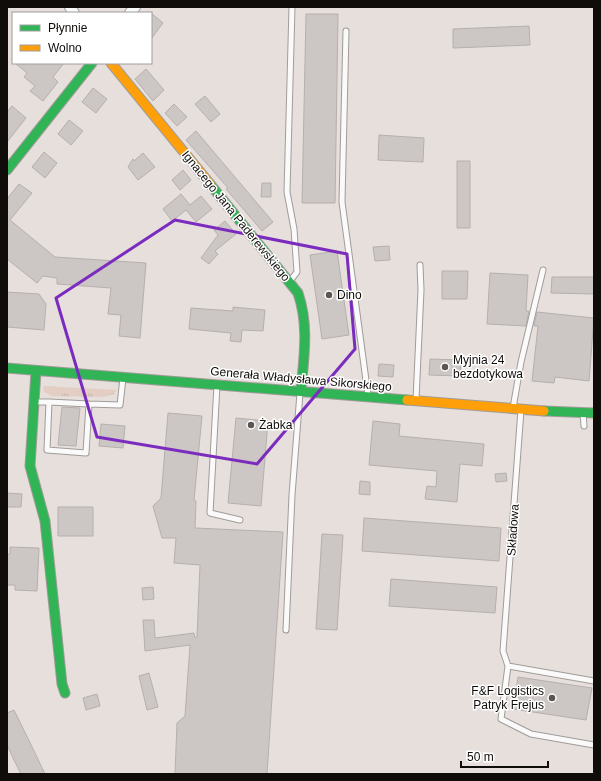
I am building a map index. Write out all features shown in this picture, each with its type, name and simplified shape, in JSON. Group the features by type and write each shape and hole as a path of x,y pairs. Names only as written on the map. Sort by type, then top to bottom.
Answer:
{"street":[{"path":"7,170 91,64"},
{"name":"Ignacego Jana Paderewskiego","path":"111,64 298,292 303,310 304,342 301,390"},
{"name":"Generała Władysława Sikorskiego","path":"7,368 301,390 416,401 583,413 594,412"},
{"path":"36,370 30,466 45,520 54,623 62,684 65,693"}],"lane":[{"path":"290,281 297,272 294,229 287,192 292,7"},
{"path":"346,31 342,202 368,396"},
{"path":"416,401 421,290 420,264"},
{"name":"Składowa","path":"508,666 503,651 521,362 543,270"},
{"path":"34,402 120,405 123,377"},
{"path":"217,384 210,513 240,520"},
{"path":"286,630 292,495 301,390"},
{"path":"49,402 47,450 86,453 89,404"},
{"path":"583,413 584,426"},
{"path":"594,680 508,666 501,719 531,734 594,745"}],"highlighted area":[{"path":"175,220 347,254 355,349 257,464 97,437 56,298"}],"green space":[{"path":"43,386 117,390 114,394 104,397 52,396 44,392"}],"building":[{"path":"152,14 163,23 152,38"},
{"path":"306,14 338,14 335,203 302,203"},
{"path":"529,26 530,45 453,48 453,29"},
{"path":"16,64 63,64 53,77 58,82 43,101 30,91 35,86 24,77 27,73"},
{"path":"146,69 164,90 153,101 135,79"},
{"path":"93,88 107,99 96,113 82,102"},
{"path":"205,96 220,114 211,122 195,104"},
{"path":"174,104 187,117 177,126 165,113"},
{"path":"12,106 26,118 7,142 7,112"},
{"path":"69,120 83,131 71,145 58,134"},
{"path":"196,131 273,222 262,231 226,189 228,188 186,140"},
{"path":"379,135 424,138 423,162 378,160"},
{"path":"44,152 57,163 45,178 32,167"},
{"path":"143,153 155,167 138,180 128,167 133,159 134,161"},
{"path":"457,161 470,161 470,228 457,228"},
{"path":"183,170 191,180 180,190 172,180"},
{"path":"262,183 271,183 271,197 261,197"},
{"path":"19,184 32,193 10,220 55,257 146,263 140,338 119,336 121,315 108,314 111,288 57,284 57,278 43,276 37,283 7,259 7,199"},
{"path":"181,194 190,205 201,196 212,209 196,222 186,210 172,221 163,209"},
{"path":"225,221 236,234 215,251 218,254 209,264 201,258 218,235 214,230"},
{"path":"389,246 390,260 375,261 373,247"},
{"name":"Dino","path":"337,251 349,335 322,339 310,255"},
{"path":"442,271 468,271 467,299 442,299"},
{"path":"490,273 528,275 526,311 529,311 526,326 487,324"},
{"path":"552,277 594,277 594,294 551,293"},
{"path":"7,292 39,294 46,304 44,330 7,327"},
{"path":"233,307 265,310 263,331 242,330 241,342 230,341 231,333 189,329 191,308 233,311"},
{"path":"537,312 594,318 589,381 555,377 554,383 532,381 538,326 534,326"},
{"name":"Myjnia 24 bezdotykowa","path":"430,359 461,360 460,376 429,375"},
{"path":"379,364 394,365 393,377 378,376"},
{"path":"62,407 80,408 76,446 58,445"},
{"path":"168,413 202,416 194,500 196,501 195,528 283,532 267,774 175,774 177,723 185,716 190,645 145,651 143,620 154,620 155,638 194,633 195,638 197,637 200,565 174,563 176,538 162,538 153,506 161,498"},
{"path":"236,418 268,421 261,506 228,503"},
{"path":"373,421 400,424 399,436 484,444 482,466 460,464 457,502 425,499 427,486 436,487 437,471 369,465"},
{"path":"101,424 125,426 123,448 99,446"},
{"path":"506,473 507,481 496,482 495,474"},
{"path":"360,481 370,482 370,495 359,494"},
{"path":"7,493 22,494 21,507 7,507"},
{"path":"58,507 93,507 93,536 58,536"},
{"path":"364,518 501,528 499,561 362,551"},
{"path":"322,534 343,535 337,630 316,629"},
{"path":"10,547 39,548 37,591 15,590 15,585 7,585 7,554 10,554"},
{"path":"391,579 497,587 495,613 389,606"},
{"path":"153,587 154,599 143,600 142,588"},
{"path":"149,673 158,707 147,710 139,676"},
{"name":"F&F Logistics Patryk Frejus","path":"518,677 592,688 586,720 513,709"},
{"path":"97,694 100,706 86,710 83,698"},
{"path":"14,710 45,774 21,774 14,760 7,745 7,713"}],"traffic: fast":[{"path":"7,170 91,64"},
{"path":"210,184 298,293 304,317 305,329 301,390"},
{"path":"7,368 407,400"},
{"path":"36,371 30,466 45,521 62,684 65,693"},
{"path":"544,411 594,413"}],"traffic: slow":[{"path":"112,64 210,184"},
{"path":"407,400 544,411"}],"place":[{"name":"Dino","path":"329,295"},
{"name":"Myjnia 24 bezdotykowa","path":"445,367"},
{"name":"Żabka","path":"251,425"},
{"name":"F&F Logistics Patryk Frejus","path":"552,698"}]}
